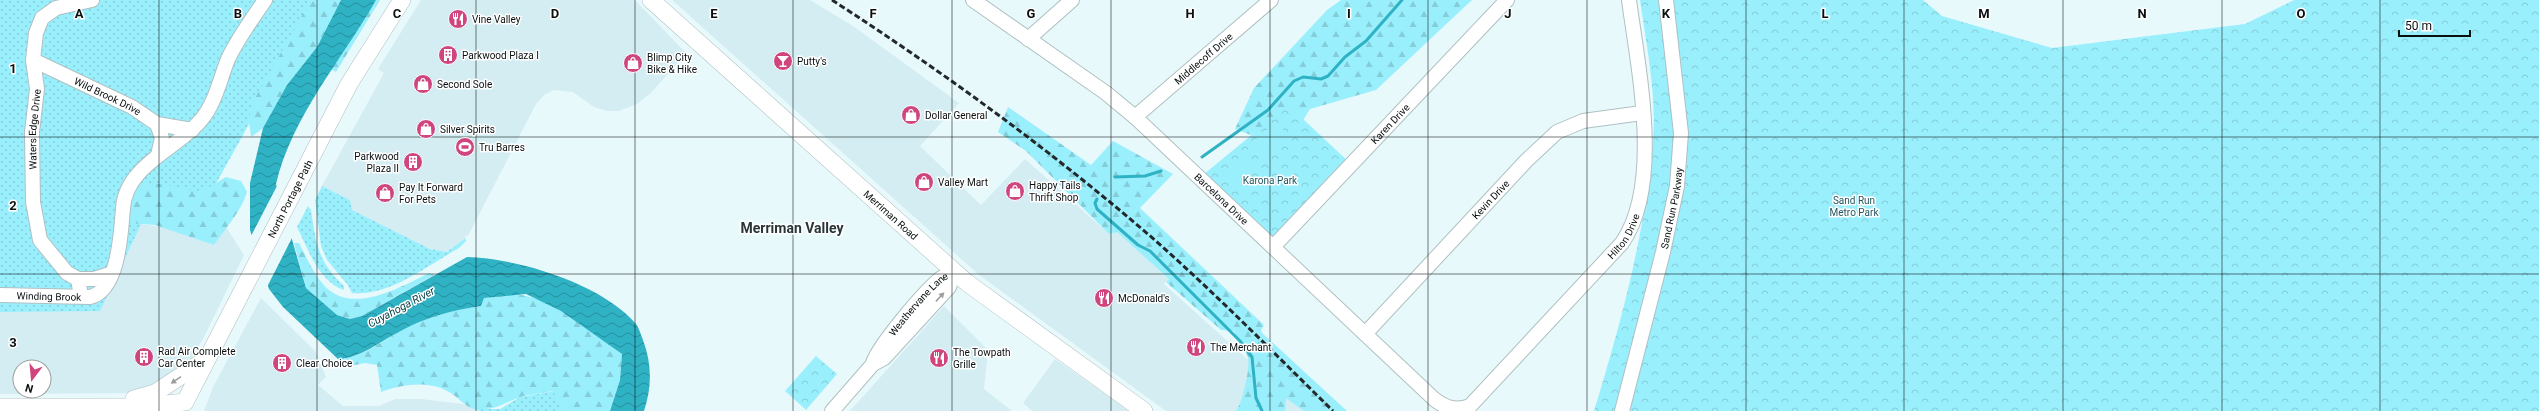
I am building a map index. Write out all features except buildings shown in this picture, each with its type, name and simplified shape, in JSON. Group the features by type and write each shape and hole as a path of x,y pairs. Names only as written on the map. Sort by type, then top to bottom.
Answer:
{"main road":[{"name":"North Portage Path","path":"183,406 349,84 402,0"},
{"name":"Merriman Road","path":"651,0 954,272 989,300 1144,411"},
{"path":"107,407 155,393 208,358"},
{"path":"0,407 183,406"}],"street":[{"name":"Waters Edge Drive","path":"78,279 67,273 40,240 33,202 32,132 37,89 33,60 36,33 42,18 56,8 92,0"},
{"path":"81,296 78,279 94,279 110,274 120,244 123,207 127,192 138,174 158,155 177,144 202,119 229,58 265,0"},
{"name":"Barcelona Drive","path":"973,0 1106,93 1135,118 1434,399 1444,407 1459,410"},
{"path":"1028,39 1072,0"},
{"name":"Middlecoff Drive","path":"1135,118 1271,0"},
{"name":"Karen Drive","path":"1273,247 1507,0"},
{"name":"Hilton Drive","path":"1459,410 1470,406 1626,237 1637,209 1645,150 1629,0"},
{"name":"Sand Run Parkway","path":"1622,411 1663,252 1678,180 1681,133 1666,0"},
{"name":"Wild Brook Drive","path":"33,60 132,107 157,124 192,130"},
{"path":"37,89 57,72"},
{"name":"Kevin Drive","path":"1365,334 1526,161 1557,132 1583,120 1642,113"},
{"path":"157,124 162,138 158,155"},
{"name":"Weathervane Lane","path":"832,411 873,364 884,358 890,343 915,316 949,287 954,272"},
{"name":"Winding Brook","path":"0,295 98,295 110,274"}],"shaded area":[{"path":"421,0 635,0 686,53 651,93 637,104 619,111 607,111 594,107 573,92 554,90 544,95 536,104 469,234 447,252 430,249 352,210 350,200 322,186 384,73 378,69"},
{"path":"672,0 810,0 853,26 959,103 920,146 981,205 1025,159 1109,234 1117,232 1169,279 1164,284 1305,411 1166,411 978,274"},
{"path":"141,224 167,228 214,245 226,227 244,255 203,339 184,370 142,393 52,394 52,359 12,359 12,394 0,394 0,312"},
{"path":"261,298 316,352 326,377 318,385 343,406 379,406 395,399 421,399 463,404 480,411 204,411 213,387"},
{"path":"944,306 988,350 984,389 1012,411 850,411"},
{"path":"1055,359 1128,411 1032,411 1023,403"}],"green space":[{"path":"0,0 318,0 193,225 150,205 100,311 0,312"},
{"path":"311,0 341,0 317,47 287,85 263,128 251,137 249,120 251,105"},
{"path":"376,0 380,0 336,72 331,69"},
{"path":"1341,0 1472,0 1376,90 1310,109 1299,127 1276,119 1251,135 1235,129 1254,88 1327,10"},
{"name":"Sand Run Metro Park","path":"1640,0 1923,0 1942,16 2052,48 2245,24 2294,0 2539,0 2539,411 1594,411 1623,311 1645,208 1650,173 1654,105"},
{"name":"Karona Park","path":"1288,105 1351,164 1273,247 1198,179"},
{"path":"1008,107 1091,165 1113,141 1173,174 1140,208 1264,325 1261,330 1262,333 1347,411 1304,411 1286,398 1285,411 1236,411 1241,401 1246,384 1248,360 1247,355 1236,338 1234,331 1221,330 1166,282 1169,279 1117,232 1109,234 1026,151 998,132"},
{"path":"1277,122 1287,134 1261,156 1250,144"},
{"path":"1242,156 1255,171 1236,186 1223,172"},
{"path":"226,177 241,181 247,192 241,206 214,245 155,225 128,223 130,205 135,193 142,186 162,184 203,191"},
{"path":"322,186 350,200 352,210 430,249 447,252 465,238 466,241 459,248 394,285 366,293 352,293 347,284 327,260 321,246 315,200"},
{"path":"308,206 311,210 317,243 323,260 335,277 344,286 344,290 335,286 328,280 315,264 297,227"},
{"path":"294,243 299,243 322,283 333,293 346,298 360,299 374,296 389,292 429,273 434,275 362,316 350,319 337,315 306,288"},
{"path":"511,294 540,300 555,307 584,325 622,354 620,380 610,411 562,411 553,391 520,397 493,408 474,409 467,406 449,392 433,386 415,384 406,385 381,392 377,365 365,363 340,368 338,359 362,353 408,327 449,312 481,306 484,298"},
{"path":"816,356 837,374 806,410 785,391"},
{"path":"554,391 562,411 480,411 475,409 500,409 520,397"}],"water":[{"name":"Cuyahoga River","path":"341,0 376,0 306,112 283,159 276,184 306,288 337,315 350,319 362,316 467,257 510,262 558,276 581,285 603,297 621,310 636,324 646,349 650,376 647,402 644,411 610,411 620,380 622,354 561,311 526,294 484,298 481,306 449,312 428,319 408,327 362,353 338,359 283,307 269,289 250,230 250,183 263,128 287,85 317,47"}],"pier":[{"path":"278,184 294,234 267,287 250,238"}],"waterway":[{"path":"1202,157 1268,110 1294,81 1303,77 1321,79 1328,76 1345,57 1366,41 1402,0"},
{"path":"1115,177 1145,176 1161,171"},
{"path":"1097,199 1095,203 1097,209 1138,245 1150,251 1240,341 1252,357 1256,398 1262,411"}],"railway":[{"path":"832,0 955,83 995,112 1111,203 1196,278 1333,411"}],"place":[{"name":"Vine Valley","path":"458,19"},
{"name":"Parkwood Plaza I","path":"448,55"},
{"name":"Putty's","path":"783,61"},
{"name":"Blimp City Bike & Hike","path":"633,63"},
{"name":"Second Sole","path":"423,84"},
{"name":"Dollar General","path":"911,115"},
{"name":"Silver Spirits","path":"426,129"},
{"name":"Tru Barres","path":"465,147"},
{"name":"Parkwood Plaza II","path":"413,162"},
{"name":"Valley Mart","path":"924,182"},
{"name":"Happy Tails Thrift Shop","path":"1015,191"},
{"name":"Pay It Forward For Pets","path":"385,193"},
{"name":"McDonald's","path":"1104,298"},
{"name":"The Merchant","path":"1196,347"},
{"name":"Rad Air Complete Car Center","path":"144,357"},
{"name":"The Towpath Grille","path":"939,358"},
{"name":"Clear Choice","path":"282,363"}],"district":[{"name":"Merriman Valley","path":"792,228"}]}
